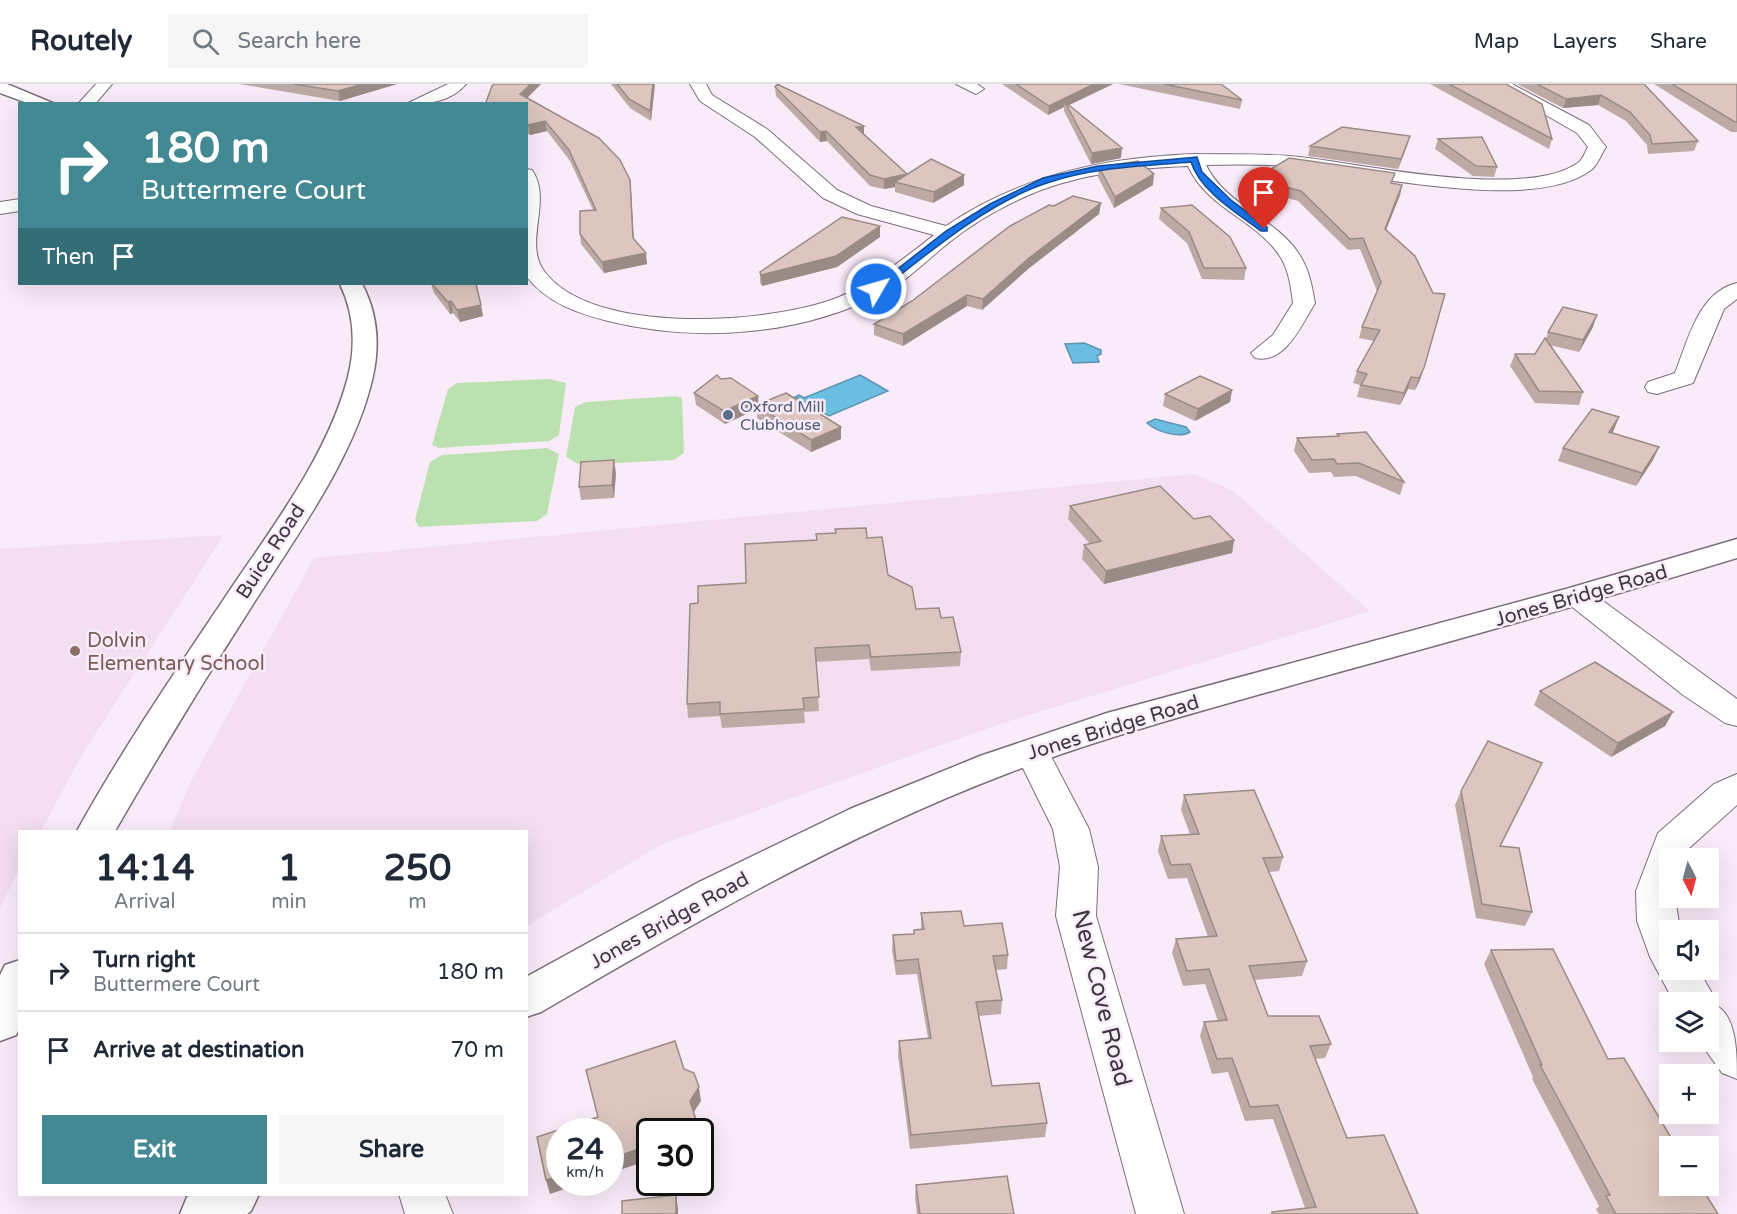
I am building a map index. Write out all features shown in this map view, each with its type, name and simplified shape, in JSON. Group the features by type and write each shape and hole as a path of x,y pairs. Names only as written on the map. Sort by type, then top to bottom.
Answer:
{"main road":[{"path":"0,87 41,102"},
{"name":"Buice Road","path":"97,830 157,725 298,511 327,455 357,388 365,338 364,310 352,285"},
{"name":"Jones Bridge Road","path":"528,998 713,893 852,825 993,765 1119,722 1577,596 1737,548"},
{"path":"0,1022 18,982"},
{"path":"205,1214 231,1196"}],"street":[{"path":"88,102 104,84"},
{"path":"420,102 445,93 458,84"},
{"path":"698,84 706,98 761,132 830,194 864,210 949,233"},
{"path":"528,254 531,268 542,282 560,295 611,315 659,326 705,326 757,322 816,312 876,289 949,233 993,206 1046,180 1098,168 1194,159 1237,158 1296,162 1437,181 1499,186 1559,179 1586,166 1596,147 1583,129 1500,84"},
{"path":"1194,159 1198,172 1228,202 1264,229 1287,251 1300,279 1304,303 1282,339 1263,353"},
{"path":"528,180 532,192 528,238"},
{"path":"0,208 18,205"},
{"path":"1657,387 1685,378 1714,306 1737,289"},
{"path":"1577,596 1695,687 1737,715"},
{"name":"New Cove Road","path":"1032,752 1071,829 1079,867 1076,916 1160,1214"},
{"path":"1659,924 1655,891 1671,843 1727,793 1737,788"},
{"path":"1719,1035 1737,1060"},
{"path":"423,1196 429,1214"}],"shaded area":[{"path":"1193,474 1232,490 1370,611 1003,723 660,845 528,925 528,830 170,830 190,783 314,558"},
{"name":"Dolvin Elementary School","path":"224,535 83,753 42,830 18,830 18,872 0,908 0,549"}],"green space":[{"path":"549,379 566,383 559,435 549,441 439,448 432,445 448,389 457,383"},
{"path":"675,396 682,398 684,453 674,460 580,465 566,457 575,407 586,402"},
{"path":"547,448 559,454 547,514 537,521 419,527 415,520 430,462 442,455"}],"water":[{"path":"1084,343 1101,350 1101,354 1097,356 1099,362 1073,363 1065,344"},
{"path":"860,375 888,391 829,416 795,397 799,395 804,398"},
{"path":"1155,419 1186,427 1190,432 1179,435 1161,431 1147,423"}],"building":[{"path":"293,84 363,84 338,91"},
{"path":"494,84 531,84 520,94 599,138 620,160 630,180 633,238 646,253 602,262 580,234 580,211 596,210 569,150 545,121 528,125 528,102 486,102"},
{"path":"617,84 653,84 650,111 629,99"},
{"path":"777,84 864,126 856,127 907,174 884,179 870,175 826,131 820,132 775,87"},
{"path":"1016,84 1094,84 1049,106"},
{"path":"1164,84 1221,84 1242,100"},
{"path":"1449,84 1506,84 1542,104 1552,139"},
{"path":"1537,84 1644,84 1698,141 1652,144 1650,135 1630,112 1601,95 1566,99"},
{"path":"1672,84 1737,84 1737,122 1735,122"},
{"path":"1065,102 1122,148 1092,153"},
{"path":"1342,127 1410,136 1401,159 1310,146"},
{"path":"1482,137 1497,167 1476,166 1438,139"},
{"path":"1289,158 1395,173 1391,183 1402,185 1385,229 1415,256 1433,293 1445,294 1424,368 1419,378 1411,377 1404,393 1361,385 1367,374 1357,371 1380,330 1362,327 1381,282 1363,238 1350,239 1301,191 1255,179"},
{"path":"931,159 964,175 934,192 895,182"},
{"path":"1138,161 1154,174 1115,197 1099,167"},
{"path":"1073,196 1101,203 1029,258 983,299 967,295 903,334 874,324 912,301 1010,226 1049,205 1054,206"},
{"path":"1192,205 1230,237 1246,268 1204,268 1189,232 1161,208"},
{"path":"842,217 880,226 836,256 761,275 760,272"},
{"path":"433,285 476,285 481,305 457,310 451,301 448,302"},
{"path":"1563,307 1597,315 1583,340 1548,332"},
{"path":"1545,338 1583,392 1539,391 1515,354 1535,354"},
{"path":"717,375 721,379 731,378 758,396 724,411 694,393"},
{"path":"1200,376 1232,390 1198,409 1165,394"},
{"path":"786,393 841,427 811,440 756,405"},
{"path":"1592,409 1619,417 1609,432 1659,447 1642,473 1563,448"},
{"path":"1366,432 1404,482 1359,463 1337,464 1334,459 1312,460 1297,438 1339,436 1337,434"},
{"path":"614,460 612,485 579,487 581,462"},
{"path":"1160,486 1194,519 1210,516 1234,540 1106,571 1084,545 1101,541 1070,506"},
{"path":"866,528 867,538 882,537 888,575 912,587 916,609 939,608 941,618 953,617 961,652 871,657 869,645 815,648 819,697 803,698 804,709 720,714 720,702 687,704 690,604 698,603 698,586 746,583 745,544 817,540 816,534 836,533 835,529"},
{"path":"1595,662 1673,712 1618,743 1540,691"},
{"path":"1488,741 1542,763 1500,846 1519,848 1532,912 1482,904 1461,791"},
{"path":"1254,790 1283,857 1263,858 1307,961 1249,966 1268,1016 1319,1016 1331,1044 1310,1046 1347,1138 1384,1135 1418,1214 1272,1214 1272,1212 1316,1207 1278,1105 1250,1107 1232,1058 1217,1059 1204,1022 1227,1020 1209,969 1187,971 1176,939 1217,936 1190,864 1171,865 1161,836 1199,834 1184,795"},
{"path":"961,911 964,926 1002,923 1008,955 993,956 1002,1000 976,1002 992,1086 1039,1083 1047,1123 911,1135 899,1041 931,1038 918,959 896,961 893,935 914,934 914,930 924,929 921,913"},
{"path":"1553,949 1608,1059 1624,1058 1659,1117 1659,1124 1663,1124 1670,1136 1659,1136 1659,1196 1707,1196 1718,1214 1616,1214 1606,1196 1610,1195 1540,1065 1542,1065 1491,950"},
{"path":"675,1041 684,1069 694,1073 699,1087 690,1101 695,1118 636,1118 636,1150 624,1154 624,1118 595,1118 598,1117 586,1070"},
{"path":"546,1134 546,1180 537,1137"},
{"path":"1007,1176 1014,1214 920,1214 916,1185"},
{"path":"676,1196 676,1214 622,1214 622,1201"}],"place":[{"name":"Oxford Mill Clubhouse","path":"728,415"},
{"name":"Dolvin Elementary School","path":"75,651"}],"route":[{"path":"876,289 949,233 993,206 1046,180 1098,168 1194,159 1198,172 1228,202 1264,229"}]}
